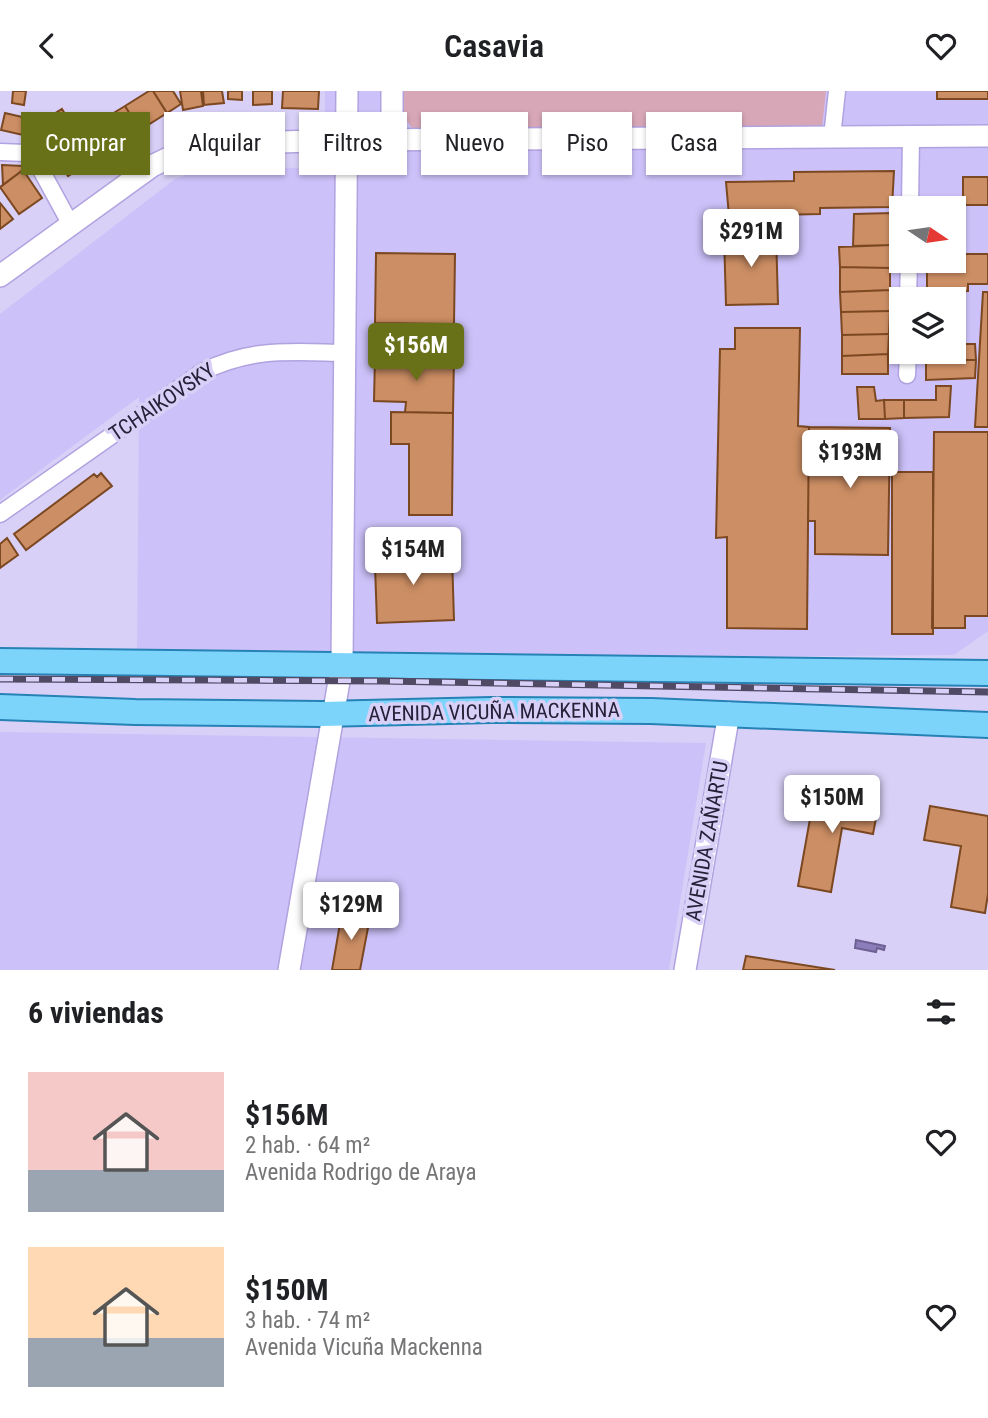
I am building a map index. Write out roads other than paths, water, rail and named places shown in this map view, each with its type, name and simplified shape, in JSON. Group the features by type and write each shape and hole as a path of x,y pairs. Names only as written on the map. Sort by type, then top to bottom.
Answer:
{"main road":[{"path":"347,91 347,112"},
{"path":"392,91 392,112"},
{"path":"407,140 988,136"},
{"path":"0,276 152,166 197,147 236,142 299,141"},
{"path":"289,970 342,664 347,175"},
{"name":"AVENIDA VICUÑA MACKENNA","path":"0,661 988,673"},
{"name":"AVENIDA VICUÑA MACKENNA","path":"0,707 135,712 332,714 491,710 729,713 988,725"},
{"name":"AVENIDA ZAÑARTU","path":"685,970 729,713"}],"street":[{"path":"832,137 837,91"},
{"path":"910,196 911,136"},
{"path":"0,152 26,153 35,159 71,225"},
{"name":"TCHAIKOVSKY","path":"0,514 202,372 228,359 256,352 345,353"},
{"path":"907,364 907,375"}],"railway":[{"path":"0,679 382,681 988,692"}]}
